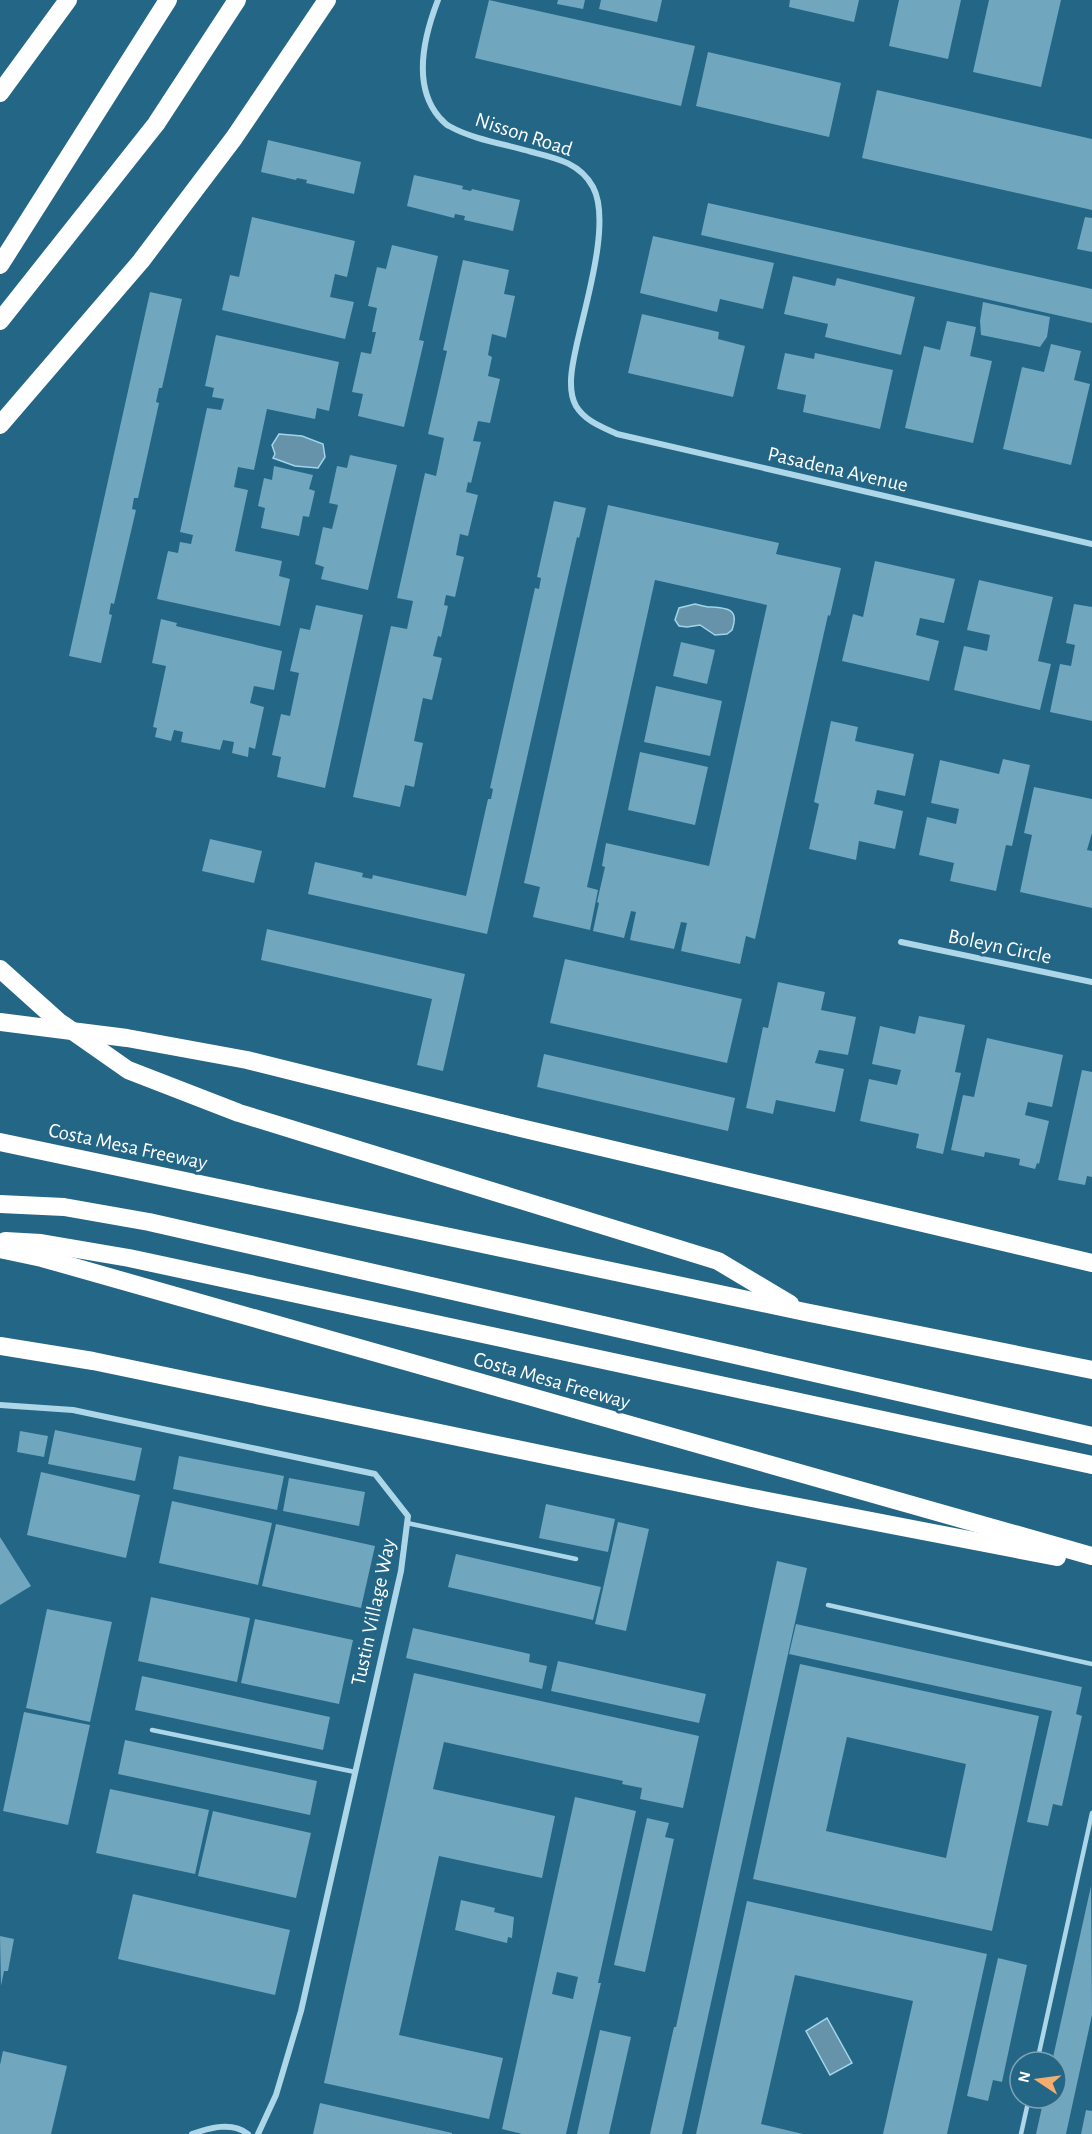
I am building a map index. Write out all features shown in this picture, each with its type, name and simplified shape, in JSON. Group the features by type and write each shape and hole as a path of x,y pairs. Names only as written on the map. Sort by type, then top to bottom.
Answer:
{"highway":[{"path":"0,93 68,0"},
{"path":"0,265 168,0"},
{"path":"0,321 156,124 237,0"},
{"path":"0,425 141,261 234,138 327,0"},
{"path":"0,969 58,1021 128,1070 239,1113 718,1261 804,1312"},
{"path":"0,1022 127,1038 247,1060 500,1123 1092,1263"},
{"name":"Costa Mesa Freeway","path":"0,1142 804,1312 1092,1370"},
{"path":"0,1204 64,1207 149,1222 1092,1436"},
{"path":"0,1240 41,1243 129,1258 1092,1465"},
{"name":"Costa Mesa Freeway","path":"0,1249 42,1258 1092,1556"},
{"path":"0,1256 42,1258"},
{"path":"0,1346 93,1361 747,1497 1092,1564"}],"street":[{"name":"Nisson Road","path":"438,0 422,68 424,90 432,108 447,126 472,136 572,164 593,188 599,205 600,230 572,364 571,390 575,405 582,414"},
{"name":"Pasadena Avenue","path":"582,414 617,434 1092,544"},
{"name":"Boleyn Circle","path":"901,942 1092,982"},
{"name":"Tustin Village Way","path":"0,1405 73,1410 375,1474 408,1516 401,1571 302,2011 276,2096 258,2134"},
{"path":"192,2134 216,2126 244,2131 248,2134"}],"lane":[{"path":"407,1523 576,1559"},
{"path":"828,1605 1092,1664"},
{"path":"153,1730 356,1772"},
{"path":"1039,2050 1092,1814"},
{"path":"1020,2134 1026,2110"}],"water":[{"path":"279,434 302,436 323,444 325,457 318,468 295,466 273,458 275,454 272,445"},
{"path":"695,604 726,609 733,613 732,630 727,634 715,635 700,625 679,626 675,620 679,608"},
{"path":"827,2018 852,2063 830,2075 806,2031"}],"building":[{"path":"489,0 695,46 681,106 475,58"},
{"path":"558,0 585,0 583,9 557,4"},
{"path":"601,0 662,0 657,22 599,9"},
{"path":"790,0 859,0 854,22 789,7"},
{"path":"899,0 961,0 948,59 889,46"},
{"path":"989,0 1061,0 1041,87 973,72"},
{"path":"708,52 841,83 829,137 696,106"},
{"path":"877,90 1092,139 1092,210 862,158"},
{"path":"268,140 361,162 354,194 306,183 307,180 297,178 296,180 261,172"},
{"path":"414,175 463,186 462,189 471,191 472,189 520,200 513,231 464,220 465,216 455,214 454,218 407,206"},
{"path":"708,203 1092,289 1092,323 701,235"},
{"path":"252,217 355,241 347,277 335,274 330,297 354,302 345,339 222,310 230,275 239,277"},
{"path":"1085,217 1092,218 1092,252 1077,249"},
{"path":"653,236 774,263 763,309 720,299 717,312 640,293"},
{"path":"392,245 438,256 419,340 424,341 404,427 358,416 363,394 352,392 361,352 371,354 376,332 372,332 377,308 368,306 377,267 386,269"},
{"path":"463,260 509,270 504,294 515,296 506,338 492,334 488,355 492,357 488,376 500,379 490,423 478,421 473,441 481,442 471,483 468,482 466,492 478,495 468,536 460,534 456,555 464,557 455,597 446,595 444,605 448,606 441,637 438,636 433,656 442,658 432,700 423,698 414,741 423,743 414,787 405,785 400,807 353,797 391,626 407,629 413,601 397,598 425,473 436,476 444,438 428,434 447,351 443,350"},
{"path":"793,276 835,286 837,278 915,297 901,355 825,337 828,324 784,314"},
{"path":"150,292 182,299 162,388 159,388 156,402 159,403 138,498 134,498 132,509 136,510 114,604 111,603 109,614 112,615 101,663 69,656"},
{"path":"983,302 1050,317 1047,337 1040,347 981,335 980,321"},
{"path":"642,314 719,332 718,339 745,346 733,397 628,373"},
{"path":"947,321 976,327 970,356 992,361 973,443 905,428 924,346 940,350"},
{"path":"216,335 339,362 329,411 317,408 315,419 267,409 254,470 238,467 234,487 248,490 235,551 282,561 279,576 290,579 280,626 157,599 168,551 178,553 180,542 191,544 193,535 180,532 207,408 221,410 224,399 212,397 214,388 205,386"},
{"path":"1051,344 1081,351 1074,380 1090,384 1071,465 1003,449 1022,367 1044,372"},
{"path":"785,353 814,359 815,353 893,370 880,429 803,412 806,395 777,389"},
{"path":"350,455 397,465 368,590 321,579 324,567 315,564 323,527 332,529 338,505 329,503 337,466 347,468"},
{"path":"274,466 313,475 309,489 315,491 309,517 303,516 299,536 261,528 265,508 258,506 264,478 272,480"},
{"path":"554,501 586,508 579,538 577,537 487,934 308,894 315,862 363,873 362,877 372,879 373,875 466,896 488,799 491,799 493,789 490,788 535,588 539,589 541,578 537,577"},
{"path":"608,505 779,543 776,554 841,568 830,616 828,615 755,939 746,936 740,964 681,951 687,923 681,922 674,949 630,940 636,912 631,911 624,938 593,931 605,867 602,866 606,843 709,866 767,605 655,580 587,887 598,890 590,930 533,917 540,887 524,883"},
{"path":"875,561 955,579 944,623 920,618 916,635 939,641 929,681 842,661 853,614 863,617"},
{"path":"979,580 1053,597 1038,661 1051,664 1040,710 954,690 964,646 987,651 990,635 967,630"},
{"path":"1074,604 1092,607 1092,721 1050,712 1060,664 1071,666 1075,645 1066,643"},
{"path":"316,605 363,615 325,788 277,777 281,757 272,755 281,714 290,716 299,673 290,671 300,628 310,630"},
{"path":"161,619 177,623 176,626 282,651 274,690 254,686 250,703 264,707 255,749 249,747 248,757 232,753 234,742 223,740 220,750 181,742 183,732 174,730 171,741 155,737 157,728 153,727 166,666 152,663"},
{"path":"681,642 715,650 707,684 673,676"},
{"path":"656,686 722,701 710,756 644,742"},
{"path":"831,721 858,727 855,741 914,754 905,796 877,790 874,804 903,811 895,849 859,841 856,860 809,849 819,804 814,802"},
{"path":"640,752 708,767 695,825 628,810"},
{"path":"1003,759 1030,765 1012,846 1006,845 996,891 950,881 954,863 919,855 927,817 956,824 959,809 931,803 940,760 999,774"},
{"path":"1034,787 1092,799 1092,833 1087,850 1092,851 1092,908 1020,892 1032,835 1024,833"},
{"path":"210,839 262,851 254,883 202,871"},
{"path":"267,929 465,974 443,1071 417,1065 432,999 261,960"},
{"path":"565,959 742,999 727,1063 550,1023"},
{"path":"778,982 825,992 821,1010 856,1017 848,1055 819,1050 815,1063 844,1069 835,1112 776,1100 773,1114 746,1108 763,1027 768,1028"},
{"path":"919,1016 965,1025 955,1072 961,1073 943,1154 916,1148 919,1134 860,1121 869,1079 897,1085 901,1070 872,1064 880,1026 915,1034"},
{"path":"987,1038 1063,1055 1052,1107 1028,1102 1025,1115 1049,1121 1039,1164 1037,1163 1035,1169 1019,1165 1020,1159 985,1152 984,1157 951,1150 963,1095 974,1097"},
{"path":"544,1054 735,1098 728,1131 537,1087"},
{"path":"1082,1070 1092,1072 1092,1177 1087,1176 1085,1185 1058,1180"},
{"path":"55,1430 142,1448 135,1481 48,1464"},
{"path":"20,1431 48,1436 44,1457 17,1452"},
{"path":"179,1456 284,1476 277,1510 173,1489"},
{"path":"41,1472 140,1495 126,1558 27,1535"},
{"path":"289,1478 365,1492 359,1526 283,1511"},
{"path":"172,1501 272,1523 258,1585 159,1563"},
{"path":"546,1504 615,1519 608,1552 539,1538"},
{"path":"618,1522 649,1529 626,1631 595,1624"},
{"path":"276,1524 375,1546 361,1608 262,1586"},
{"path":"0,1537 31,1586 0,1605"},
{"path":"456,1554 601,1587 593,1620 448,1587"},
{"path":"777,1561 807,1568 682,2134 650,2134 674,2027 676,2027"},
{"path":"151,1597 250,1618 237,1682 138,1661"},
{"path":"47,1609 112,1622 90,1722 26,1708"},
{"path":"255,1619 353,1640 339,1704 241,1683"},
{"path":"796,1624 1082,1687 1076,1714 1082,1716 1062,1806 1053,1804 1048,1826 1027,1822 1052,1711 789,1654"},
{"path":"413,1628 530,1654 529,1662 547,1666 542,1689 406,1658"},
{"path":"558,1661 706,1694 699,1723 551,1691"},
{"path":"800,1664 1039,1716 992,1931 753,1879","holes":["847,1737 966,1764 946,1858 826,1831"]},
{"path":"414,1673 699,1736 683,1808 640,1799 642,1788 622,1784 623,1781 444,1742 433,1789 555,1816 542,1878 439,1856 399,2035 503,2058 489,2119 324,2083"},
{"path":"142,1676 330,1717 323,1750 135,1710"},
{"path":"24,1712 90,1725 68,1825 3,1811"},
{"path":"125,1740 317,1781 310,1815 118,1774"},
{"path":"110,1789 209,1810 195,1874 96,1853"},
{"path":"575,1797 636,1811 598,1983 601,1983 566,2134 522,2134 502,2129","holes":["557,1972 578,1977 573,1999 552,1994"]},
{"path":"213,1811 311,1833 296,1898 198,1876"},
{"path":"647,1818 669,1823 665,1837 674,1839 645,1972 614,1965"},
{"path":"1091,1886 1092,2015 1066,2134 1036,2134 1041,2110 1068,2110 1068,2050 1055,2050"},
{"path":"133,1894 290,1930 275,1995 118,1959"},
{"path":"461,1900 495,1908 494,1912 514,1917 512,1938 508,1937 507,1943 455,1930"},
{"path":"747,1901 987,1954 947,2134 883,2134 913,2001 795,1975 761,2124 803,2134 696,2134"},
{"path":"0,1936 14,1939 8,1971 4,1971 1,1986"},
{"path":"998,1958 1027,1965 1002,2082 993,2080 988,2101 967,2096"},
{"path":"600,2030 631,2037 609,2134 577,2134"},
{"path":"3,2051 67,2066 51,2134 0,2134 0,2065"},
{"path":"320,2103 452,2133 452,2134 313,2134"},
{"path":"1086,2110 1092,2111 1092,2134 1081,2134"}]}
